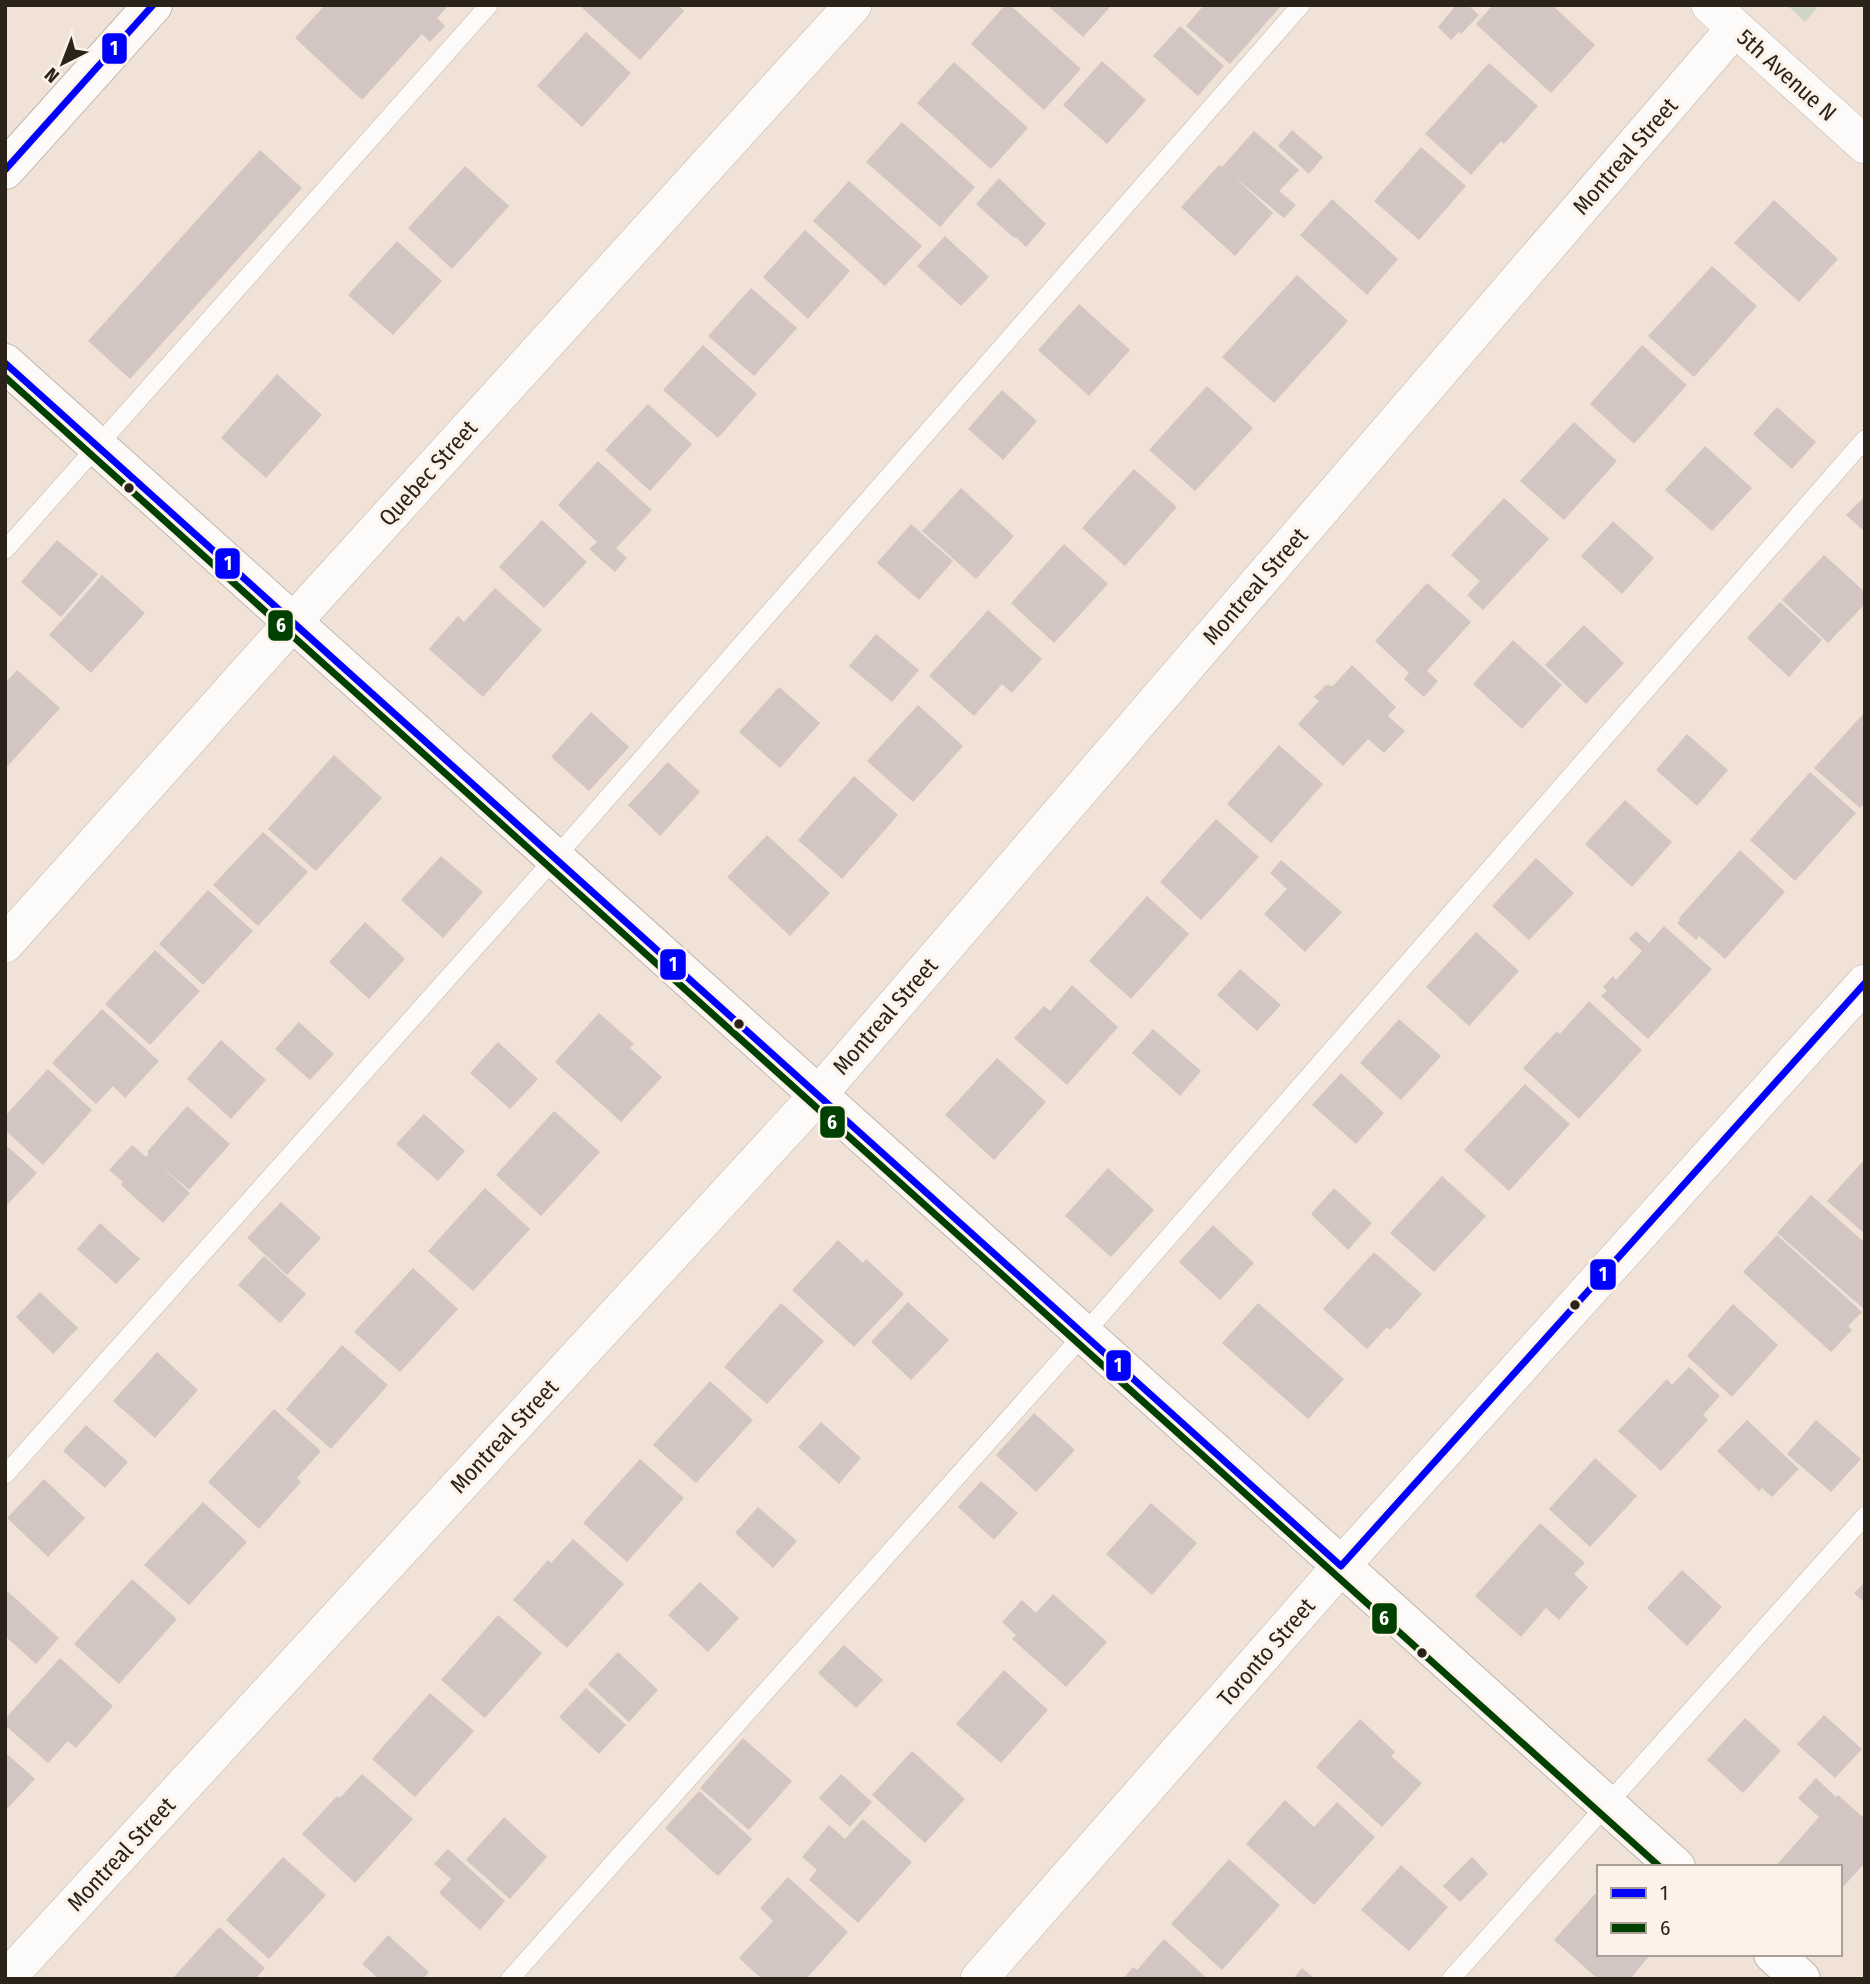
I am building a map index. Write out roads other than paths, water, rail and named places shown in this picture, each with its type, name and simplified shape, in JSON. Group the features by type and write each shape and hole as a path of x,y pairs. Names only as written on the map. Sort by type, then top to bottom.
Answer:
{"street":[{"path":"5,170 153,5"},
{"name":"Quebec Street","path":"5,944 853,5"},
{"name":"5th Avenue N","path":"1723,17 1865,145"},
{"name":"Montreal Street","path":"6,1979 818,1095 1723,17"},
{"path":"5,363 1674,1865"},
{"name":"Toronto Street","path":"979,1979 1341,1566 1865,983"},
{"path":"1775,1956 1801,1979"}],"lane":[{"path":"5,550 489,5"},
{"path":"5,1475 555,858 1301,5"},
{"path":"510,1979 1084,1334 1865,439"},
{"path":"1451,1979 1865,1516"}]}
